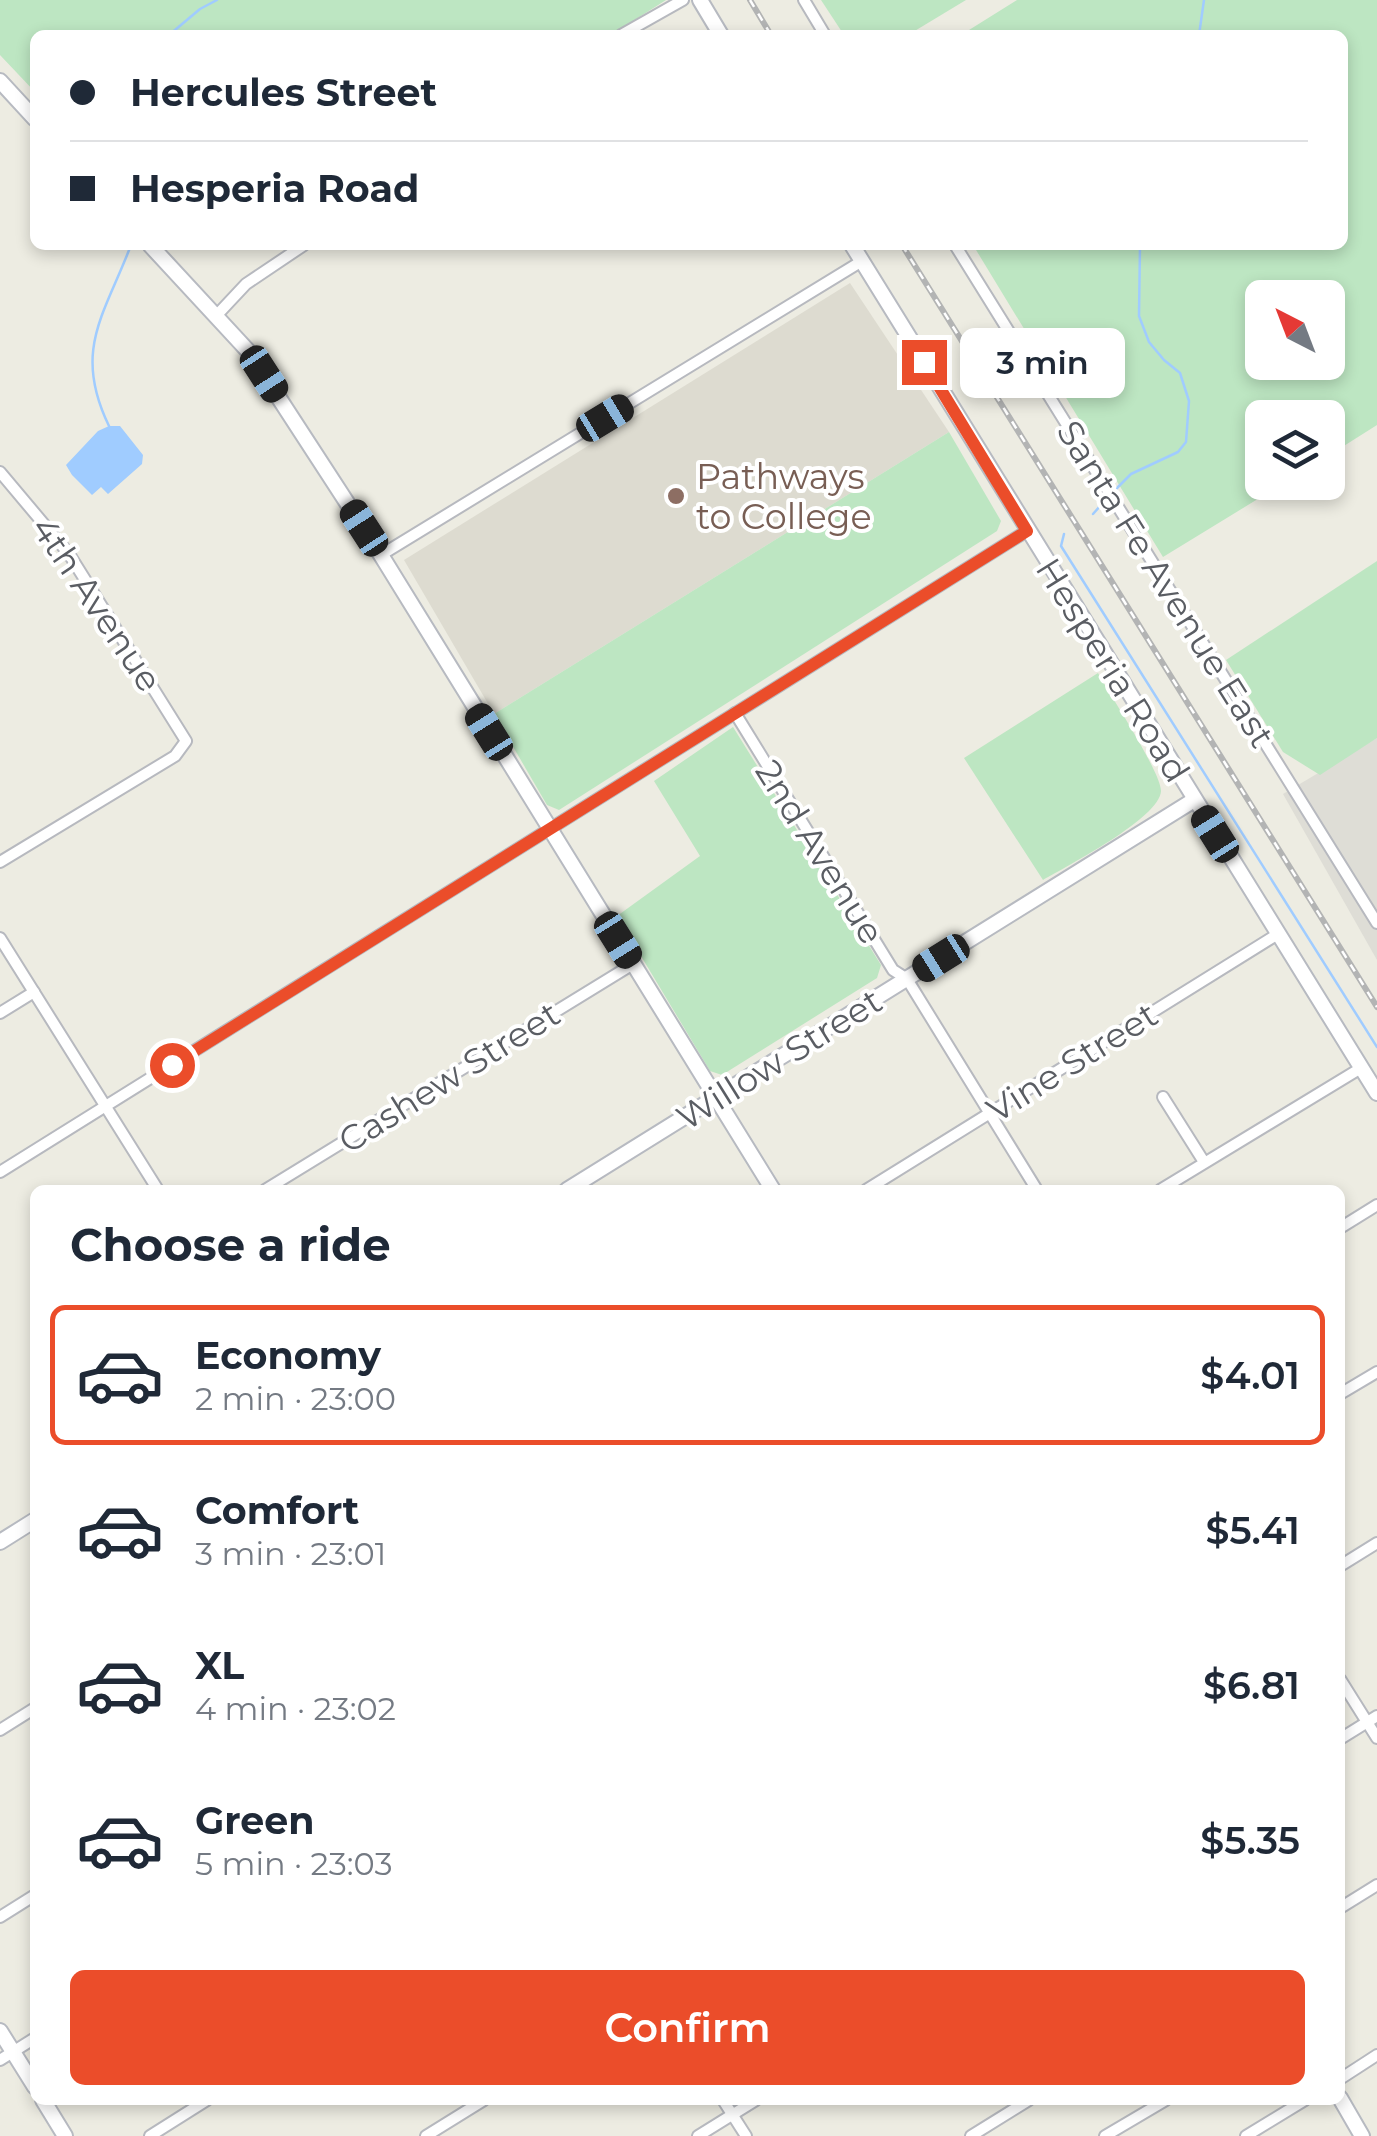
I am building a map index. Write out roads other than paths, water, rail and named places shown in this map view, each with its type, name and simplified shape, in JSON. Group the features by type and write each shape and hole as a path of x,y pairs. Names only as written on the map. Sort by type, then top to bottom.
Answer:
{"street":[{"path":"630,30 683,0"},
{"path":"700,0 718,30"},
{"path":"804,0 822,30"},
{"path":"0,81 30,114"},
{"path":"155,250 249,352 381,555 771,1185"},
{"path":"216,316 246,284 297,250"},
{"name":"Hesperia Road","path":"855,250 1377,1093"},
{"name":"Santa Fe Avenue East","path":"959,250 1377,923"},
{"path":"381,555 862,261"},
{"name":"4th Avenue","path":"0,472 69,554 186,741 175,756 0,862"},
{"path":"0,1172 1027,531"},
{"name":"2nd Avenue","path":"735,713 893,970 907,979 1034,1185"},
{"name":"Willow Street","path":"576,1185 1194,800"},
{"name":"Vine Street","path":"874,1185 1278,934"},
{"path":"0,938 155,1185"},
{"name":"Cashew Street","path":"273,1185 632,964"},
{"path":"0,1013 34,992"},
{"path":"1168,1185 1361,1068"},
{"path":"1163,1098 1204,1162"},
{"path":"1345,1225 1377,1204"},
{"path":"1345,1391 1377,1372"},
{"path":"0,1542 30,1523"},
{"path":"1345,1563 1377,1544"},
{"path":"1345,1685 1372,1719 1377,1738"},
{"path":"0,1730 30,1711"},
{"path":"1345,1736 1372,1719"},
{"path":"1345,1905 1377,1885"},
{"path":"0,1916 30,1897"},
{"path":"0,2032 6,2056 30,2082"},
{"path":"6,2056 30,2041"},
{"path":"1345,2075 1377,2055"},
{"path":"46,2105 65,2136"},
{"path":"150,2136 199,2105"},
{"path":"426,2136 476,2105"},
{"path":"726,2105 746,2136"},
{"path":"698,2136 748,2105"},
{"path":"971,2136 1021,2105"},
{"path":"1105,2136 1158,2105"},
{"path":"1246,2136 1297,2105"},
{"path":"1344,2105 1362,2136"}],"water":[{"path":"120,426 143,455 142,464 108,494 101,487 92,495 66,465 98,431"}],"waterway":[{"path":"175,30 217,0"},
{"path":"1200,30 1204,0"},
{"path":"109,426 98,399 93,354 96,333 129,250"},
{"path":"1114,491 1131,474 1178,452 1186,442 1189,401 1180,373 1149,342 1139,316 1140,250"},
{"path":"1093,514 1109,496"},
{"path":"1064,534 1061,546 1377,1047"}],"railway":[{"path":"750,0 768,30"},
{"path":"905,250 1377,1007"}],"place":[{"name":"Pathways to College","path":"676,496"}]}
